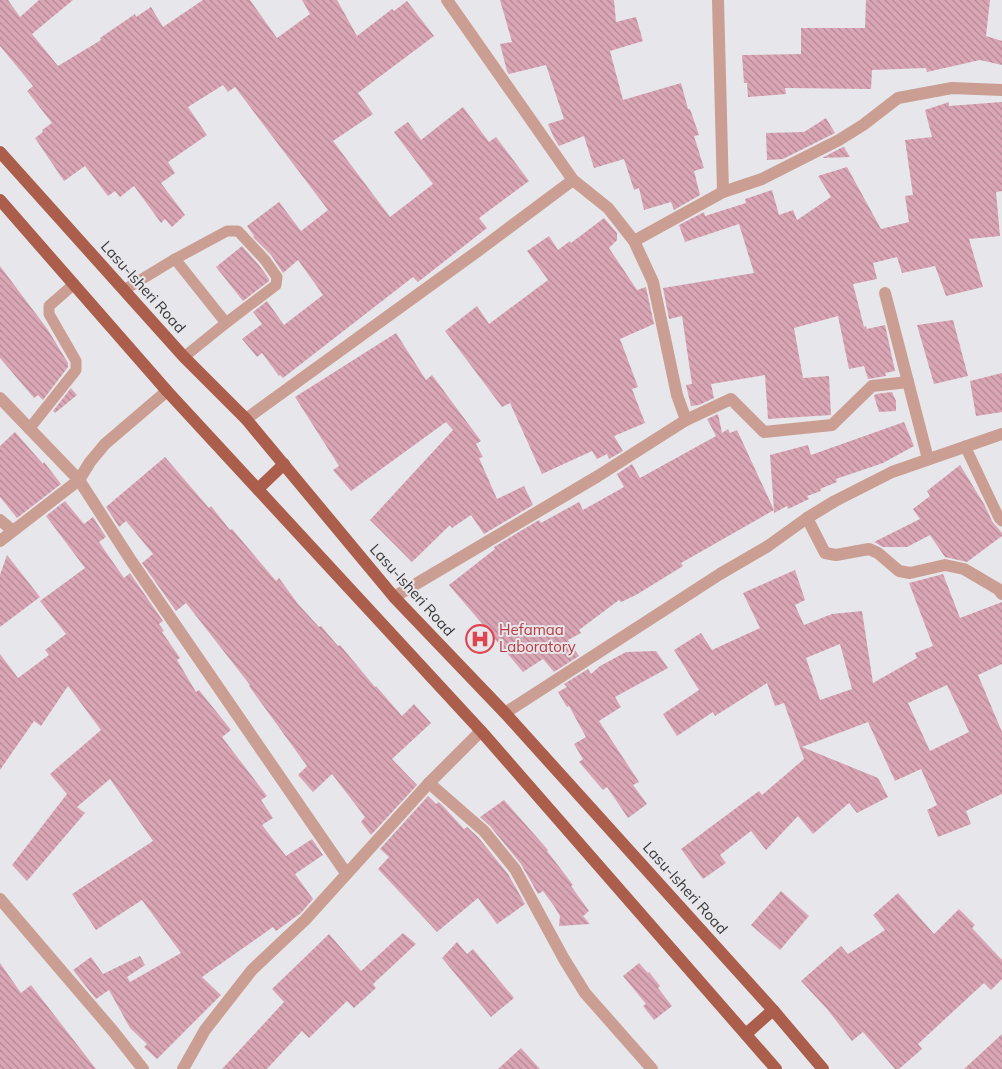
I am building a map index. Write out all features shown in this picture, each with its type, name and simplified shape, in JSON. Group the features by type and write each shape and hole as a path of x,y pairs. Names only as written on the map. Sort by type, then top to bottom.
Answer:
{"main road":[{"name":"Lasu-Isheri Road","path":"0,152 184,357 246,419 394,597 505,713 773,1010 823,1069"},
{"path":"0,200 167,391 481,731 776,1069"},
{"path":"258,489 284,464"},
{"path":"746,1034 773,1010"}],"street":[{"path":"447,0 573,180 608,208 634,241 652,282 677,395 686,420"},
{"path":"718,0 723,192"},
{"path":"634,241 723,192 762,179 839,140 898,98 952,88 1002,90"},
{"path":"246,419 573,180"},
{"path":"885,293 928,459"},
{"path":"394,597 598,476 686,420 731,399 764,432 832,425 872,386 908,382"},
{"path":"0,541 79,480 90,462 105,444 167,391"},
{"path":"0,398 79,480 132,562 346,873"},
{"path":"505,713 720,574 768,546 807,518 892,472 1002,434"},
{"path":"807,518 825,553 836,555 869,549 878,553 899,570 910,573 945,565 964,570 998,588 1002,594"},
{"path":"0,520 12,530"},
{"path":"184,1069 205,1030 252,970 305,920 428,783 481,731"},
{"path":"428,783 484,832 515,869 564,959 585,993 652,1069"},
{"path":"1,903 113,1031 143,1069"}],"lane":[{"path":"124,290 175,259 227,231 238,231 265,260 276,278 276,285 226,322 184,357"},
{"path":"175,259 226,322"},
{"path":"29,429 76,370 76,361 49,314 49,306 74,284"},
{"path":"965,446 1002,522"}],"building":[{"path":"0,0 8,0 20,17 39,0 73,0 32,34 58,66 101,40 100,38 135,14 136,17 151,7 163,27 203,0 250,0 277,38 310,14 302,0 337,0 357,36 392,9 394,11 407,1 434,36 358,93 373,114 333,141 390,217 433,184 394,132 408,122 421,140 463,107 489,142 496,137 529,181 479,218 487,228 418,282 413,277 283,378 279,376 262,353 257,357 242,339 262,324 253,312 267,301 284,325 323,295 298,260 283,273 271,255 253,237 247,226 279,202 301,231 328,210 235,87 228,92 223,85 188,107 207,135 168,162 175,173 161,183 185,215 172,227 165,219 161,223 134,186 120,197 115,191 108,196 85,166 64,181 35,138 52,123 27,91 33,86 0,46"},
{"path":"500,0 614,0 616,22 636,17 643,41 610,51 623,100 681,83 688,109 690,109 699,135 694,136 704,168 694,171 700,195 674,210 671,202 644,210 639,188 634,190 624,159 594,168 584,136 559,146 548,124 564,119 546,65 509,74 507,71 500,44 512,42"},
{"path":"866,0 990,0 986,36 1002,41 1002,65 980,60 927,72 926,68 872,70 871,89 785,88 786,94 748,97 747,83 744,83 742,55 801,54 801,28 865,28"},
{"path":"949,102 949,106 1002,102 1002,191 996,192 1000,236 969,239 983,287 946,296 935,266 902,273 897,257 873,263 877,279 853,284 864,327 866,326 867,329 885,325 895,371 885,373 886,376 868,379 864,366 849,369 838,316 794,328 803,378 829,376 831,415 768,419 765,375 711,384 714,398 699,405 691,406 686,385 692,384 682,316 669,319 663,288 754,273 739,224 685,242 679,225 704,212 705,216 746,203 745,199 772,190 779,215 793,210 797,220 831,197 818,176 847,167 881,229 909,222 905,196 913,195 905,140 932,137 925,110"},
{"path":"826,118 835,133 783,159 767,160 766,133 804,132"},
{"path":"843,147 850,157 822,158"},
{"path":"604,218 617,233 617,240 609,248 637,290 646,287 654,324 620,339 638,387 632,389 645,423 614,436 623,451 609,459 607,454 597,459 592,451 542,474 510,403 502,407 445,331 477,306 489,324 548,280 527,251 549,236 558,250 570,241 571,243"},
{"path":"242,246 269,279 269,281 243,301 216,267"},
{"path":"0,266 48,330 68,363 68,367 43,400 38,395 34,398 0,358"},
{"path":"953,320 968,376 934,384 917,325"},
{"path":"396,333 426,380 432,375 481,441 476,444 483,457 479,458 497,499 524,486 533,505 484,534 471,515 452,528 450,525 412,562 370,520 453,430 446,422 351,491 333,470 339,466 295,397"},
{"path":"1002,373 1002,412 976,416 970,381"},
{"path":"71,388 77,395 55,413 53,411"},
{"path":"892,392 896,401 896,411 879,412 874,396 876,394"},
{"path":"718,414 722,433 728,429 730,433 737,430 774,510 681,563 683,566 636,595 621,602 619,600 579,630 581,633 568,640 579,656 554,672 543,659 523,672 449,585 495,549 494,547 539,520 541,523 579,502 583,510 624,487 617,474 632,464 640,478 716,436 707,419"},
{"path":"904,422 914,446 883,463 836,479 837,482 807,496 809,499 788,509 787,506 774,513 770,455 808,445 811,455"},
{"path":"15,432 43,464 44,462 61,484 17,518 0,497 0,446"},
{"path":"165,457 209,508 211,506 230,530 232,529 276,581 279,578 298,604 338,646 340,645 402,716 414,704 431,723 392,759 417,785 371,835 361,822 365,817 332,774 313,792 298,775 307,766 250,685 186,603 176,611 142,563 153,554 126,521 119,527 106,507"},
{"path":"960,465 992,521 1002,533 1002,536 967,562 945,557 930,535 907,547 883,547 874,542 920,519 913,509 930,496 927,491"},
{"path":"65,501 84,524 93,517 106,537 99,542 124,578 130,573 163,621 159,624 164,631 162,632 180,658 177,660 196,692 199,690 231,730 222,737 267,796 261,800 273,818 262,825 286,856 312,839 323,855 295,874 313,899 301,913 276,931 273,927 202,977 221,995 157,1059 144,1047 147,1044 130,1028 109,990 96,999 73,970 91,957 103,974 140,956 145,965 127,977 130,982 181,953 142,900 96,930 72,894 153,841 110,779 77,807 85,813 27,881 12,865 67,794 50,774 101,730 68,686 41,726 34,721 0,770 0,654 18,678 49,655 45,650 66,634 40,601 85,568 46,516"},
{"path":"7,555 40,597 0,627 0,575"},
{"path":"795,570 805,600 795,605 804,625 832,614 862,611 873,683 917,658 915,653 933,646 909,583 943,574 960,618 1002,602 1002,664 978,675 1002,732 1002,794 966,811 971,824 938,837 927,810 937,805 921,769 895,781 868,722 802,747 878,778 888,797 857,813 849,803 813,834 798,816 766,850 751,831 720,855 726,863 703,879 681,849 759,791 762,795 804,759 784,703 775,706 767,683 715,716 713,712 677,736 663,714 699,690 674,650 701,633 712,650 760,628 743,593","holes":["840,644 852,689 820,700 806,658","947,685 969,732 930,751 908,703"]},
{"path":"656,651 668,668 615,697 621,707 599,721 639,782 633,785 647,804 628,818 607,787 603,790 579,762 583,759 574,744 586,737 569,706 567,707 558,692 567,687 564,684 588,669 591,674 600,666 626,652"},
{"path":"428,796 436,804 439,802 464,829 467,827 478,837 508,874 525,904 497,924 478,898 437,932 378,869 389,857 380,849"},
{"path":"504,800 548,850 573,885 571,886 589,911 583,916 590,924 559,926 560,916 554,906 543,891 538,894 521,864 490,826 480,817"},
{"path":"781,891 809,916 780,950 751,925"},
{"path":"898,893 934,934 959,909 975,925 972,928 1002,960 1002,979 991,990 984,983 918,1044 922,1049 899,1069 895,1069 863,1032 852,1041 827,1009 801,981 841,946 848,954 885,930 873,915"},
{"path":"403,933 416,944 373,984 376,988 354,1008 347,1001 309,1038 302,1031 267,1069 222,1069 284,1002 272,989 329,934 361,971"},
{"path":"457,942 467,954 473,949 514,998 491,1017 442,958"},
{"path":"0,963 21,993 31,985 96,1069 0,1069"},
{"path":"639,963 660,986 658,988 672,1006 654,1020 643,1006 646,1004 623,976"},
{"path":"1002,1034 1002,1069 964,1069"},
{"path":"521,1048 540,1069 498,1069"}],"place":[{"name":"Hefamaa Laboratory","path":"480,639"}]}
